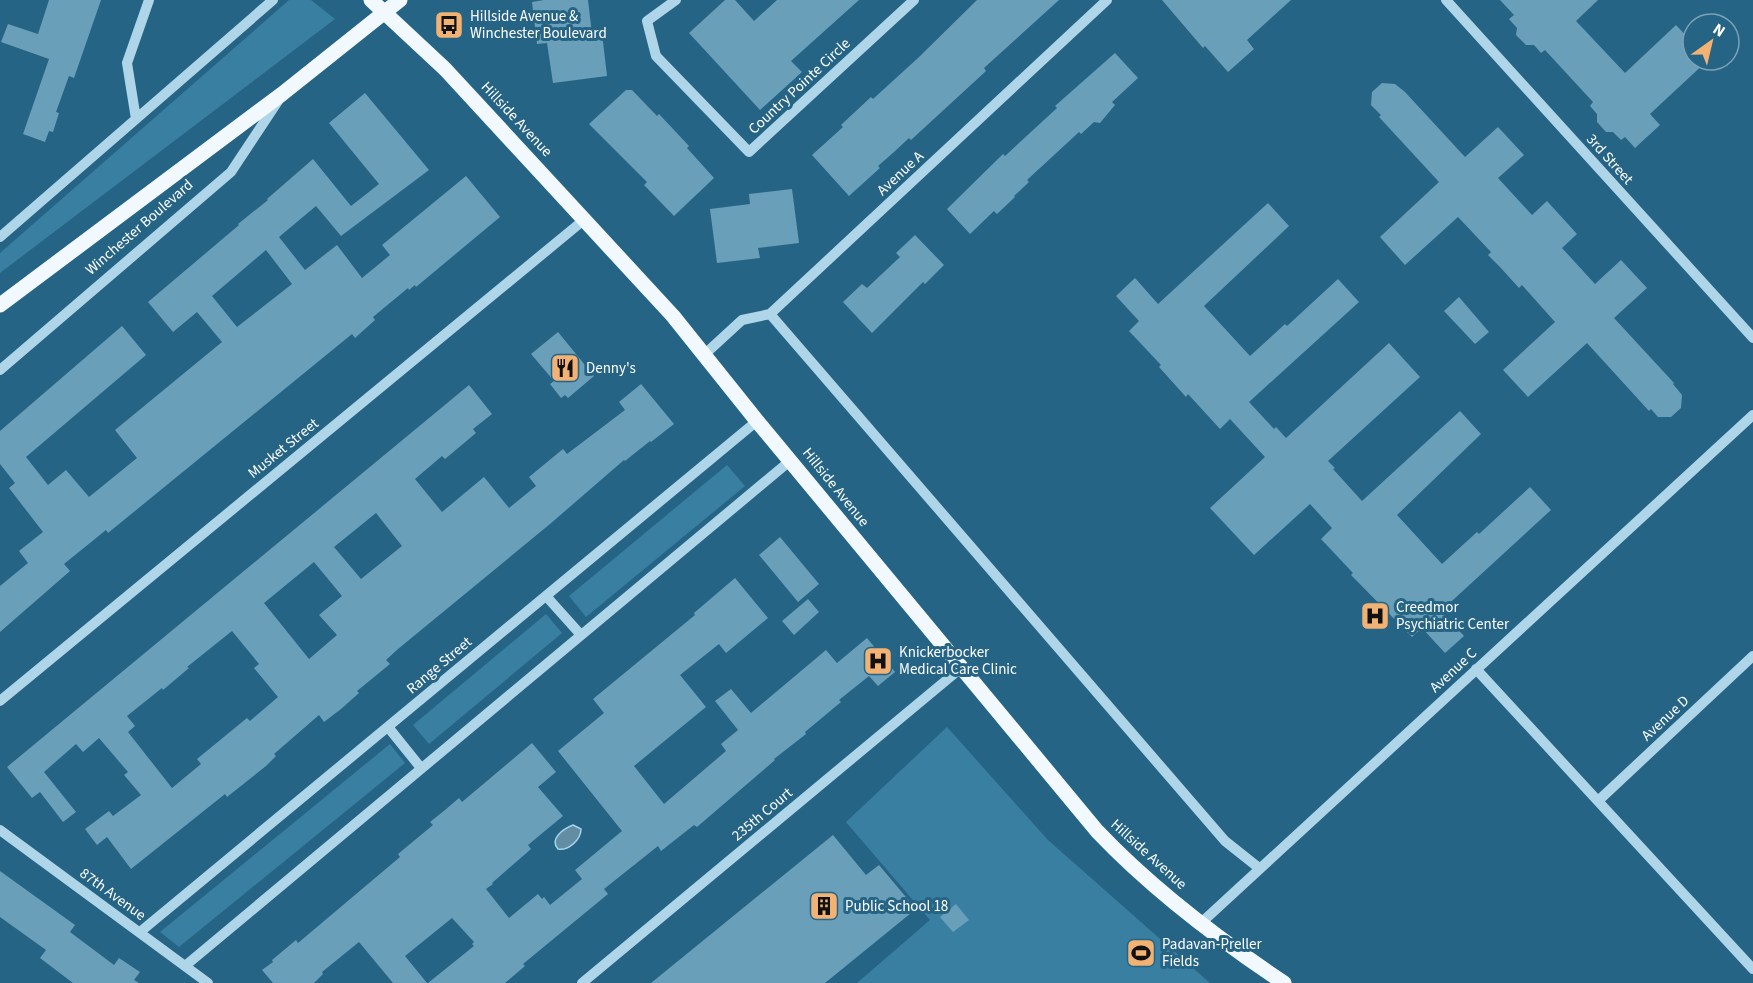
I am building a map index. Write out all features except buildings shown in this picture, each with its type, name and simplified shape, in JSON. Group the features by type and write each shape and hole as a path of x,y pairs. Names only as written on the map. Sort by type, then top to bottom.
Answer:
{"main road":[{"name":"Hillside Avenue","path":"371,0 446,69 585,219 705,354 757,421 1097,831 1121,856 1201,923 1284,983"},
{"name":"Winchester Boulevard","path":"0,305 282,94 400,0"}],"street":[{"path":"136,119 127,63 149,0"},
{"path":"0,237 273,0"},
{"name":"Country Pointe Circle","path":"676,0 646,21 656,56 749,152 914,0"},
{"name":"Avenue A","path":"705,354 742,320 770,314 1107,0"},
{"name":"3rd Street","path":"1446,0 1753,338"},
{"name":"Winchester Boulevard","path":"0,370 231,172 282,94"},
{"name":"Musket Street","path":"0,701 585,219"},
{"path":"770,314 1225,841 1259,868"},
{"name":"Avenue C","path":"1201,923 1753,415"},
{"name":"Range Street","path":"140,932 757,421"},
{"path":"184,966 791,460"},
{"path":"546,596 581,636"},
{"name":"Avenue D","path":"1598,801 1753,656"},
{"name":"235th Court","path":"582,983 961,668"},
{"path":"1476,669 1753,969"},
{"path":"388,727 421,768"},
{"name":"87th Avenue","path":"0,830 208,983"}],"shaded area":[{"path":"289,0 311,0 335,19 0,273 0,253"},
{"path":"727,465 745,486 586,617 569,596"},
{"path":"546,614 562,633 429,744 413,725"},
{"path":"947,727 1048,840 1210,983 857,983 930,920 846,822"},
{"path":"390,744 405,763 179,947 160,932"},
{"path":"573,825 581,829 579,837 570,846 558,849 556,838"}],"place":[{"name":"Hillside Avenue & Winchester Boulevard","path":"449,25"},
{"name":"Denny's","path":"565,368"},
{"name":"Creedmor Psychiatric Center","path":"1375,616"},
{"name":"Knickerbocker Medical Care Clinic","path":"878,661"},
{"name":"Public School 18","path":"824,906"},
{"name":"Padavan-Preller Fields","path":"1141,953"}]}
